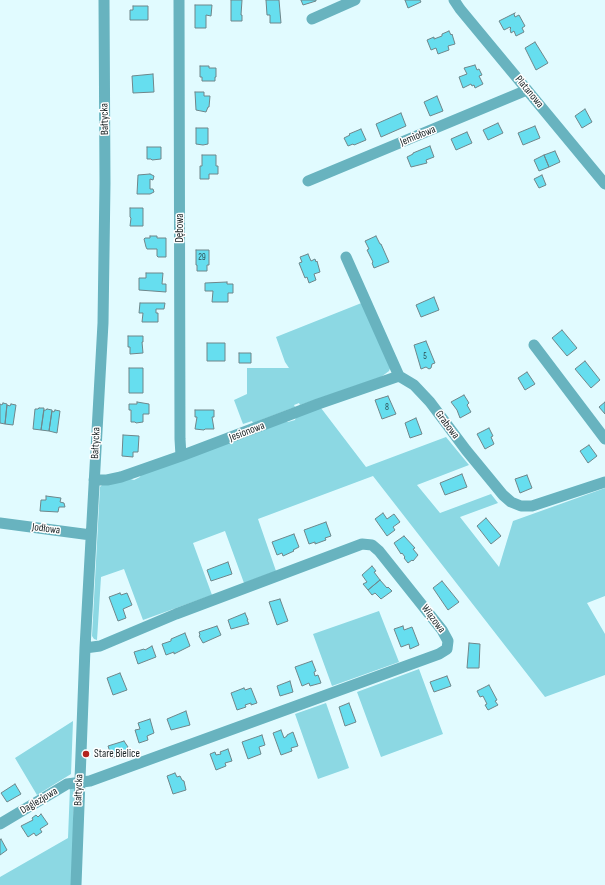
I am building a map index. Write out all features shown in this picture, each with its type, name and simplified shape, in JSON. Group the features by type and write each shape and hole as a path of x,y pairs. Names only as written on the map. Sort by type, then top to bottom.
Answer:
{"street":[{"name":"Bałtycka","path":"76,885 85,648 103,323 105,183 104,0"},
{"name":"Dębowa","path":"179,0 181,456"},
{"path":"312,19 355,0"},
{"name":"Platanowa","path":"454,0 605,184"},
{"name":"Jemiołowa","path":"308,181 527,90"},
{"path":"346,257 398,376"},
{"path":"534,345 605,439"},
{"name":"Jesionowa","path":"94,480 107,480 120,477 398,376"},
{"name":"Grabowa","path":"398,376 414,386 430,402 503,495 511,502 521,506 532,506 605,482"},
{"name":"Jodłowa","path":"0,523 91,535"},
{"name":"Wiązowa","path":"79,782 90,781 439,654 447,649 448,641 442,630 379,551 372,545 362,544 176,614 100,646 85,648"},
{"name":"Daglezjowa","path":"0,824 67,784 79,782"}],"shaded area":[{"path":"364,302 391,366 389,371 381,377 300,405 299,403 294,405 295,407 253,423 252,421 243,424 234,400 247,394 247,368 289,368 285,362 276,337"},
{"path":"321,408 366,467 446,437 469,465 417,485 440,513 491,494 498,503 460,517 499,567 513,521 605,488 605,596 587,603 605,634 605,675 545,697 373,476 258,519 276,571 244,583 225,531 193,543 212,595 143,620 124,569 101,577 97,640 94,639 92,636 100,487 102,485 130,479 134,480 140,477 141,474 285,421 288,422 295,420 296,417"},
{"path":"379,611 399,662 332,686 313,634"},
{"path":"419,669 443,734 381,757 357,692"},
{"path":"326,703 349,768 318,779 295,714"},
{"path":"73,721 71,774 37,795 15,758"},
{"path":"70,787 74,788 72,885 0,885 0,877 68,838"}],"building":[{"path":"231,0 242,0 242,21 231,21"},
{"path":"266,0 279,0 281,23 270,23 270,15 267,15"},
{"path":"301,0 316,0 316,1 303,5"},
{"path":"405,0 420,0 421,2 408,8"},
{"path":"195,5 212,5 211,16 206,15 206,28 195,28"},
{"path":"133,6 148,6 148,20 130,20 130,10 133,10"},
{"path":"515,13 515,17 519,15 525,26 522,28 524,32 516,36 514,31 511,33 510,27 504,30 499,21"},
{"path":"449,31 451,35 452,34 455,44 448,46 449,50 438,54 436,48 431,50 427,40 442,36 442,34"},
{"path":"535,42 548,63 536,70 525,48"},
{"path":"475,65 477,70 479,69 482,75 479,76 483,84 475,88 474,85 472,86 471,84 463,88 459,77 467,74 464,68"},
{"path":"200,66 216,68 215,81 202,81 202,77 200,77"},
{"path":"153,74 154,92 133,93 132,76"},
{"path":"195,92 204,92 204,96 210,96 209,107 206,112 196,110"},
{"path":"437,96 443,111 430,116 424,102"},
{"path":"585,109 592,122 582,128 575,116"},
{"path":"401,113 406,126 381,137 376,124"},
{"path":"498,123 503,133 488,140 483,130"},
{"path":"535,126 540,138 523,145 518,133"},
{"path":"196,128 208,128 208,144 196,144"},
{"path":"361,129 366,140 348,146 344,138"},
{"path":"467,132 472,143 456,150 451,139"},
{"path":"430,146 434,157 426,160 427,163 411,167 407,157"},
{"path":"147,147 161,147 161,159 147,159"},
{"path":"555,151 560,162 549,167 544,155"},
{"path":"202,155 216,155 218,174 209,174 209,179 200,179"},
{"path":"544,155 549,167 539,171 534,160"},
{"path":"150,174 154,176 153,180 150,179 150,189 153,189 154,192 150,194 137,194 138,175"},
{"path":"542,175 546,185 539,188 534,179"},
{"path":"130,208 143,208 143,226 130,226"},
{"path":"150,236 166,238 166,257 158,257 157,249 147,249 144,239 150,238"},
{"path":"376,236 389,262 374,268 373,262 367,250 369,249 365,241"},
{"path":"196,250 209,250 209,265 207,265 207,271 197,271"},
{"path":"308,254 311,261 315,259 316,262 317,261 320,272 314,274 316,280 309,283 307,277 305,278 299,263 302,262 300,257"},
{"path":"146,273 163,273 162,284 166,284 166,292 139,290 139,278 146,278"},
{"path":"227,282 227,284 233,284 233,293 228,293 228,302 212,302 213,291 205,291 205,283"},
{"path":"434,297 439,310 421,317 416,305"},
{"path":"140,303 165,303 164,309 156,309 156,313 158,313 158,322 142,322 143,313 139,313"},
{"path":"562,330 577,348 567,356 552,338"},
{"path":"128,336 143,336 143,353 130,354 130,347 128,347"},
{"path":"426,341 435,363 432,364 431,368 429,369 426,367 421,369 414,345"},
{"path":"207,343 225,343 225,361 207,361"},
{"path":"239,353 251,353 251,363 239,363"},
{"path":"585,361 600,380 591,388 575,369"},
{"path":"129,368 143,368 143,393 129,393"},
{"path":"527,372 535,384 525,390 518,378"},
{"path":"464,395 469,403 467,405 471,412 460,418 457,410 451,402"},
{"path":"388,396 396,414 382,419 375,400"},
{"path":"137,402 149,404 149,414 143,414 143,422 136,423 131,422 131,410 129,410 129,404 137,404"},
{"path":"605,402 605,414 599,407"},
{"path":"3,403 7,404 5,424 0,423 0,404 2,405"},
{"path":"11,404 16,405 13,425 5,424 7,405 10,406"},
{"path":"44,408 41,430 33,429 35,409"},
{"path":"44,410 52,410 49,431 41,430"},
{"path":"55,410 60,411 57,433 49,431 52,411 54,412"},
{"path":"195,410 214,410 214,417 212,417 214,429 195,429 197,417 195,417"},
{"path":"416,418 422,434 410,438 405,423"},
{"path":"489,428 493,436 491,437 494,444 485,449 477,434"},
{"path":"123,435 139,436 138,452 133,452 133,457 122,456"},
{"path":"589,445 597,456 588,463 580,451"},
{"path":"462,474 467,487 445,495 440,483"},
{"path":"527,475 532,488 520,493 515,479"},
{"path":"46,496 61,498 60,502 64,503 65,507 59,507 58,512 40,511 41,500 46,500"},
{"path":"383,513 387,519 394,514 400,522 393,527 395,530 387,536 375,519"},
{"path":"486,518 501,536 491,544 477,526"},
{"path":"326,522 331,536 325,538 326,540 315,544 315,542 309,544 304,530"},
{"path":"294,534 299,547 283,556 282,553 277,555 272,542"},
{"path":"404,536 415,548 413,549 418,555 413,561 412,560 408,563 394,543"},
{"path":"228,562 232,574 211,581 207,570"},
{"path":"372,566 376,571 374,572 380,580 368,590 363,584 367,582 362,575"},
{"path":"380,580 392,591 381,599 375,593 372,595 368,590"},
{"path":"442,581 459,602 448,610 433,588"},
{"path":"120,593 121,595 127,593 132,605 123,609 126,618 118,621 109,597"},
{"path":"280,599 288,621 277,625 269,602"},
{"path":"245,613 249,624 231,629 228,620"},
{"path":"217,626 221,635 203,643 199,636 199,632"},
{"path":"403,626 404,630 412,627 419,645 410,649 409,644 401,647 394,629"},
{"path":"185,633 190,646 174,654 174,652 166,655 162,644"},
{"path":"469,643 480,644 479,668 467,668"},
{"path":"152,646 156,657 138,664 134,652 145,650"},
{"path":"312,661 316,671 314,672 315,676 318,675 321,683 310,686 309,683 302,686 295,667"},
{"path":"120,673 127,690 113,695 107,678"},
{"path":"447,676 451,686 434,692 430,682"},
{"path":"290,681 293,692 280,696 277,686"},
{"path":"489,685 498,705 488,710 483,696 480,697 477,691"},
{"path":"244,688 245,690 251,688 257,703 245,705 246,707 237,710 231,693"},
{"path":"349,703 356,722 345,726 339,707"},
{"path":"186,711 190,725 171,730 167,719"},
{"path":"150,719 154,733 147,736 148,740 139,743 135,730 140,729 138,723"},
{"path":"281,730 284,738 293,732 298,746 291,748 292,751 281,755 273,733"},
{"path":"262,735 265,745 259,747 261,754 248,759 242,742"},
{"path":"124,741 128,747 128,752 112,758 108,746"},
{"path":"228,749 232,761 225,763 226,766 216,770 210,754 215,752 216,755 221,754 220,752"},
{"path":"175,773 177,777 180,776 184,781 186,790 173,794 167,776"},
{"path":"15,784 21,794 7,802 1,793"},
{"path":"41,814 48,824 40,829 42,832 36,836 34,833 28,837 21,826 33,820 32,818 36,815 38,817"},
{"path":"1,839 7,850 0,855 0,840"}],"place":[{"name":"Stare Bielice","path":"86,754"}]}
